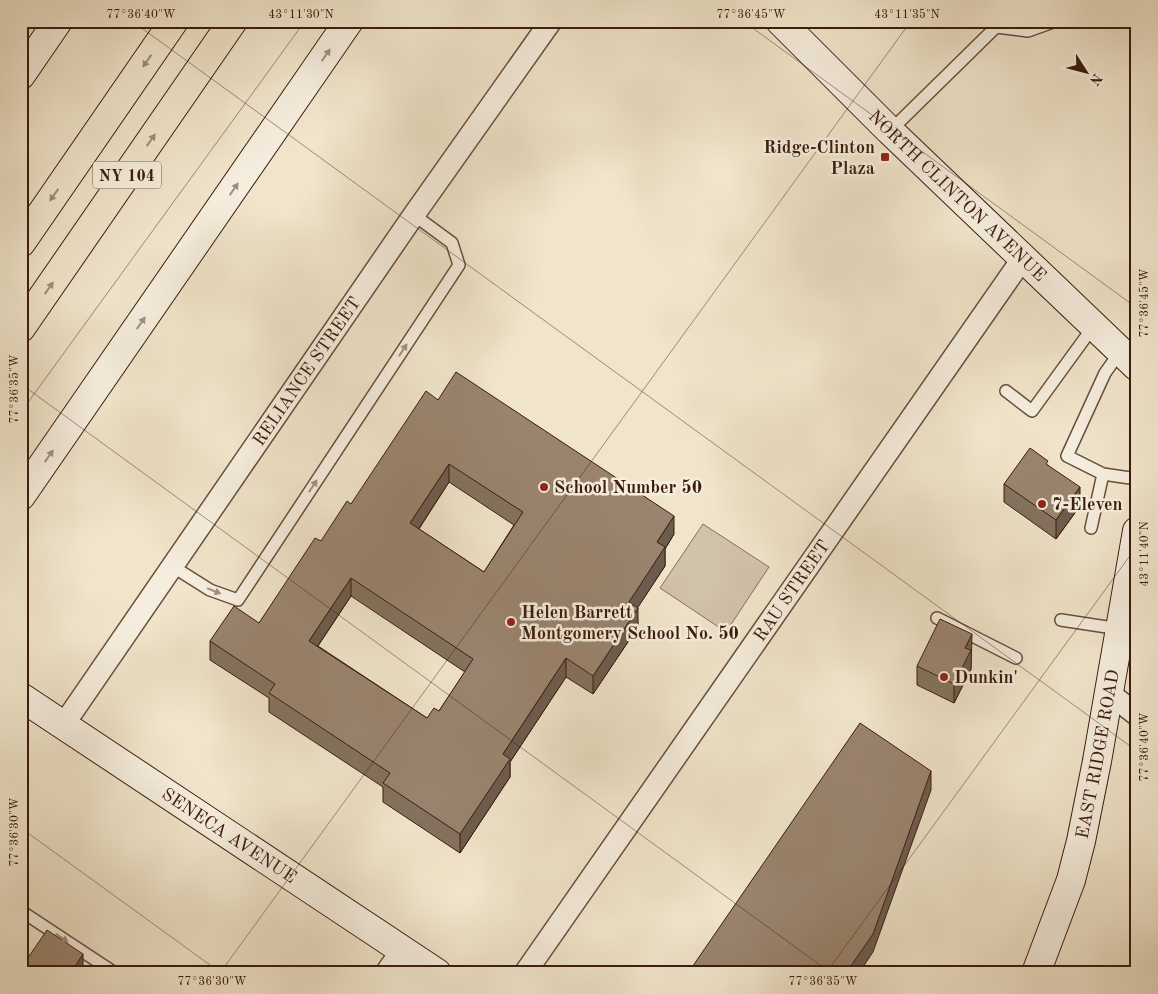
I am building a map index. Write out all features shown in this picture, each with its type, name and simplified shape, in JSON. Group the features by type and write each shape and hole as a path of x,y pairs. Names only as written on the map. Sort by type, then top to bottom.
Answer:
{"highway":[{"name":"NY 104","path":"21,244 174,21"},
{"name":"NY 104","path":"21,328 233,21"}],"main road":[{"path":"21,75 58,21"},
{"path":"21,496 349,21"},
{"name":"NORTH CLINTON AVENUE","path":"780,21 890,131 1128,359"},
{"name":"EAST RIDGE ROAD","path":"1036,973 1070,880 1081,841 1137,531"},
{"name":"SENECA AVENUE","path":"21,697 437,973"}],"street":[{"name":"RELIANCE STREET","path":"64,724 414,215 551,21"},
{"name":"RAU STREET","path":"525,973 1022,258"},
{"path":"1109,693 1137,715"},
{"path":"386,973 402,950"}],"lane":[{"path":"890,131 996,24 1028,31 1056,21"},
{"path":"172,566 210,590 238,600 459,265 452,243 414,215"},
{"path":"1006,390 1032,411 1093,327"},
{"path":"1128,359 1105,373 1067,456 1103,474 1137,479"},
{"path":"1091,528 1103,474"},
{"path":"937,618 1016,658"},
{"path":"1061,620 1120,629"},
{"path":"21,911 115,973"}],"shaded area":[{"path":"703,524 769,567 726,632 660,588"}],"building":[{"name":"Helen Barrett Montgomery School No. 50","path":"456,372 674,516 657,542 665,547 629,602 638,608 593,676 566,658 503,754 510,759 460,834 383,783 390,773 269,693 275,684 210,641 234,606 259,623 315,538 321,541 347,501 351,504 426,391 438,400","holes":["449,464 523,512 484,572 410,523","351,578 473,659 439,711 434,708 427,718 309,641"]},
{"path":"1030,448 1048,461 1046,464 1080,487 1056,520 1004,484"},
{"path":"940,619 972,634 965,648 971,650 954,684 917,666"},
{"path":"860,723 931,771 873,934 846,973 688,973"},
{"path":"21,914 27,918 21,926"},
{"path":"47,930 83,954 71,973 21,973 21,968"},
{"path":"102,967 111,973 99,973"}],"place":[{"name":"Ridge-Clinton Plaza","path":"885,157"},
{"name":"School Number 50","path":"544,487"},
{"name":"7-Eleven","path":"1042,504"},
{"name":"Helen Barrett Montgomery School No. 50","path":"511,622"},
{"name":"Dunkin'","path":"944,677"}]}
